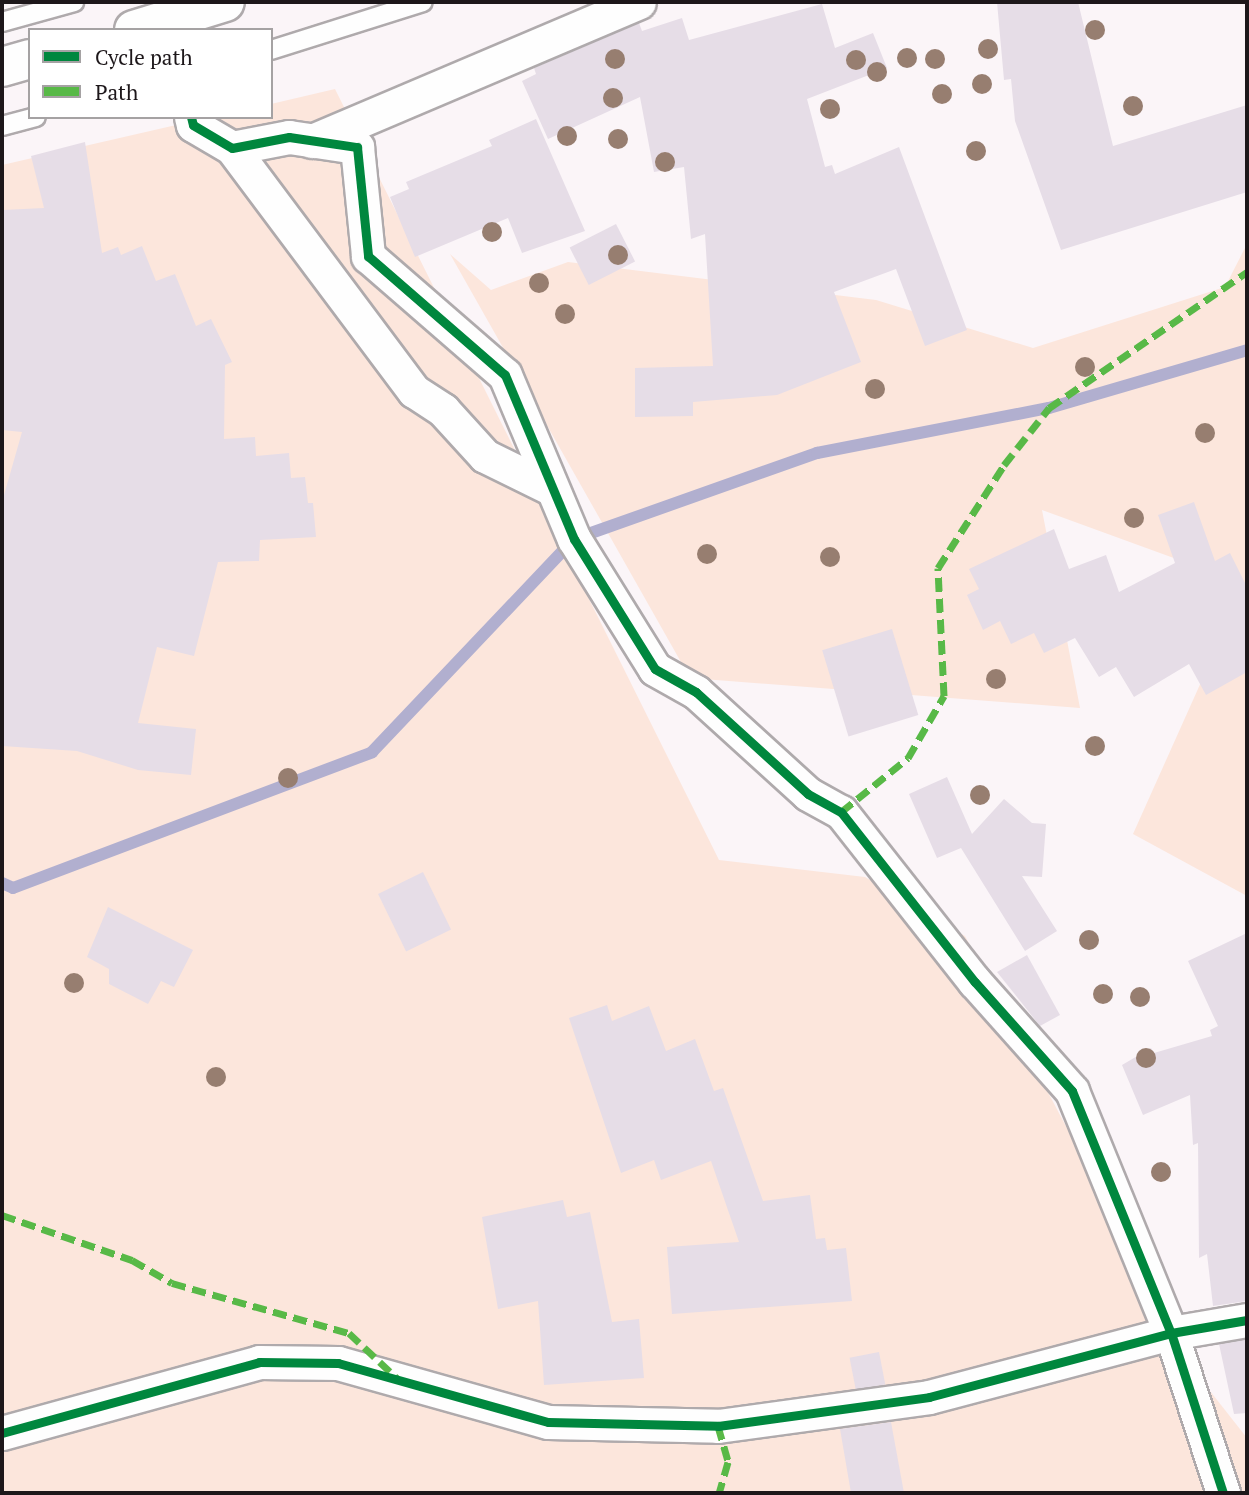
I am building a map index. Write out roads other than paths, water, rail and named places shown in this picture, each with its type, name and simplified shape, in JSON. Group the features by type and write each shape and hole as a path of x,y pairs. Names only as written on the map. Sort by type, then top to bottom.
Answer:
{"highway":[{"path":"140,28 225,2"},
{"path":"2,67 28,60"}],"street":[{"path":"312,141 639,2"},
{"path":"192,119 193,125 232,148 414,391 443,410 485,456 550,488"},
{"path":"232,148 289,137 357,147 368,256 505,375 574,540 655,669 696,692 808,794 841,812 975,982 1072,1091 1171,1333 1223,1492"},
{"path":"2,1433 258,1362 338,1363 548,1422 718,1426 929,1397 1171,1333 1247,1320"}],"lane":[{"path":"2,22 74,2"},
{"path":"273,49 423,2"},
{"path":"2,126 28,119"}],"waterway":[{"path":"2,883 13,888 372,752 574,539 817,453 1049,408 1247,350"}]}
